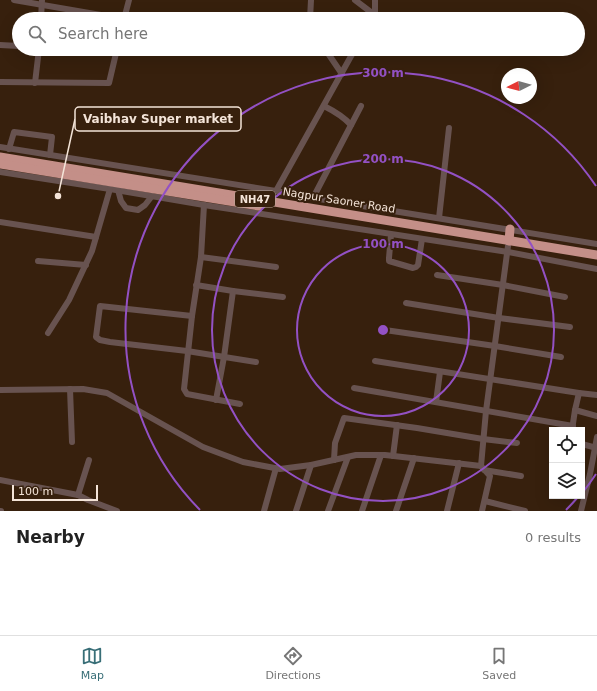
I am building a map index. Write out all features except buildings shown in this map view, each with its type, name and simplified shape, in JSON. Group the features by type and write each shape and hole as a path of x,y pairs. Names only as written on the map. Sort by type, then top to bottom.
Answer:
{"highway":[{"path":"2,160 4,148"},
{"name":"Nagpur Saoner Road","path":"2,160 508,246"},
{"path":"508,246 510,229"},
{"name":"NH47","path":"508,246 521,246 597,255"},
{"name":"NH47","path":"521,246 597,261"}],"street":[{"path":"14,0 42,2 90,12"},
{"path":"126,12 129,0"},
{"path":"310,12 311,0"},
{"path":"355,0 368,12"},
{"path":"374,12 375,0"},
{"path":"41,12 42,2"},
{"path":"0,45 12,46"},
{"path":"35,83 38,56"},
{"path":"0,82 109,83 115,56"},
{"path":"330,56 342,74"},
{"path":"276,191 351,56"},
{"path":"324,106 346,119 351,125"},
{"path":"313,198 360,106"},
{"path":"439,218 450,128"},
{"path":"50,155 52,137 14,132 4,148 597,244"},
{"path":"0,172 391,235 508,246 597,269"},
{"path":"48,333 69,300 86,265 92,251 110,189"},
{"path":"118,190 121,201 126,208 138,210 152,196"},
{"path":"204,205 201,257 187,351 184,389 187,394 240,404"},
{"path":"0,222 96,237"},
{"path":"391,235 390,260 392,262 413,268 418,265 422,239"},
{"path":"482,511 490,476 482,468 483,439 508,246"},
{"path":"201,257 276,267"},
{"path":"38,262 86,265"},
{"path":"437,275 503,285 565,297"},
{"path":"196,285 283,297"},
{"path":"216,400 224,357 233,291"},
{"path":"406,303 499,318 570,327"},
{"path":"192,316 100,306 96,337 100,340 110,342 187,351 256,362"},
{"path":"385,330 561,357"},
{"path":"374,362 597,395"},
{"path":"436,402 440,372"},
{"path":"354,388 567,427"},
{"path":"70,389 72,442"},
{"path":"0,390 83,389 107,393 203,447 244,462 280,469 311,465 356,455 381,455 458,464 521,476"},
{"path":"572,427 579,393"},
{"path":"575,410 597,416"},
{"path":"334,460 335,443 344,418 517,443"},
{"path":"393,456 397,425"},
{"path":"581,511 594,475 597,437"},
{"path":"585,445 596,448"},
{"path":"362,511 381,455"},
{"path":"328,511 348,457"},
{"path":"396,511 414,458"},
{"path":"78,495 89,460"},
{"path":"447,511 458,464"},
{"path":"296,511 311,465"},
{"path":"264,511 276,468"},
{"path":"0,480 78,495 117,511"},
{"path":"485,501 525,511"}],"place":[{"name":"Vaibhav Super market","path":"58,196"}]}
